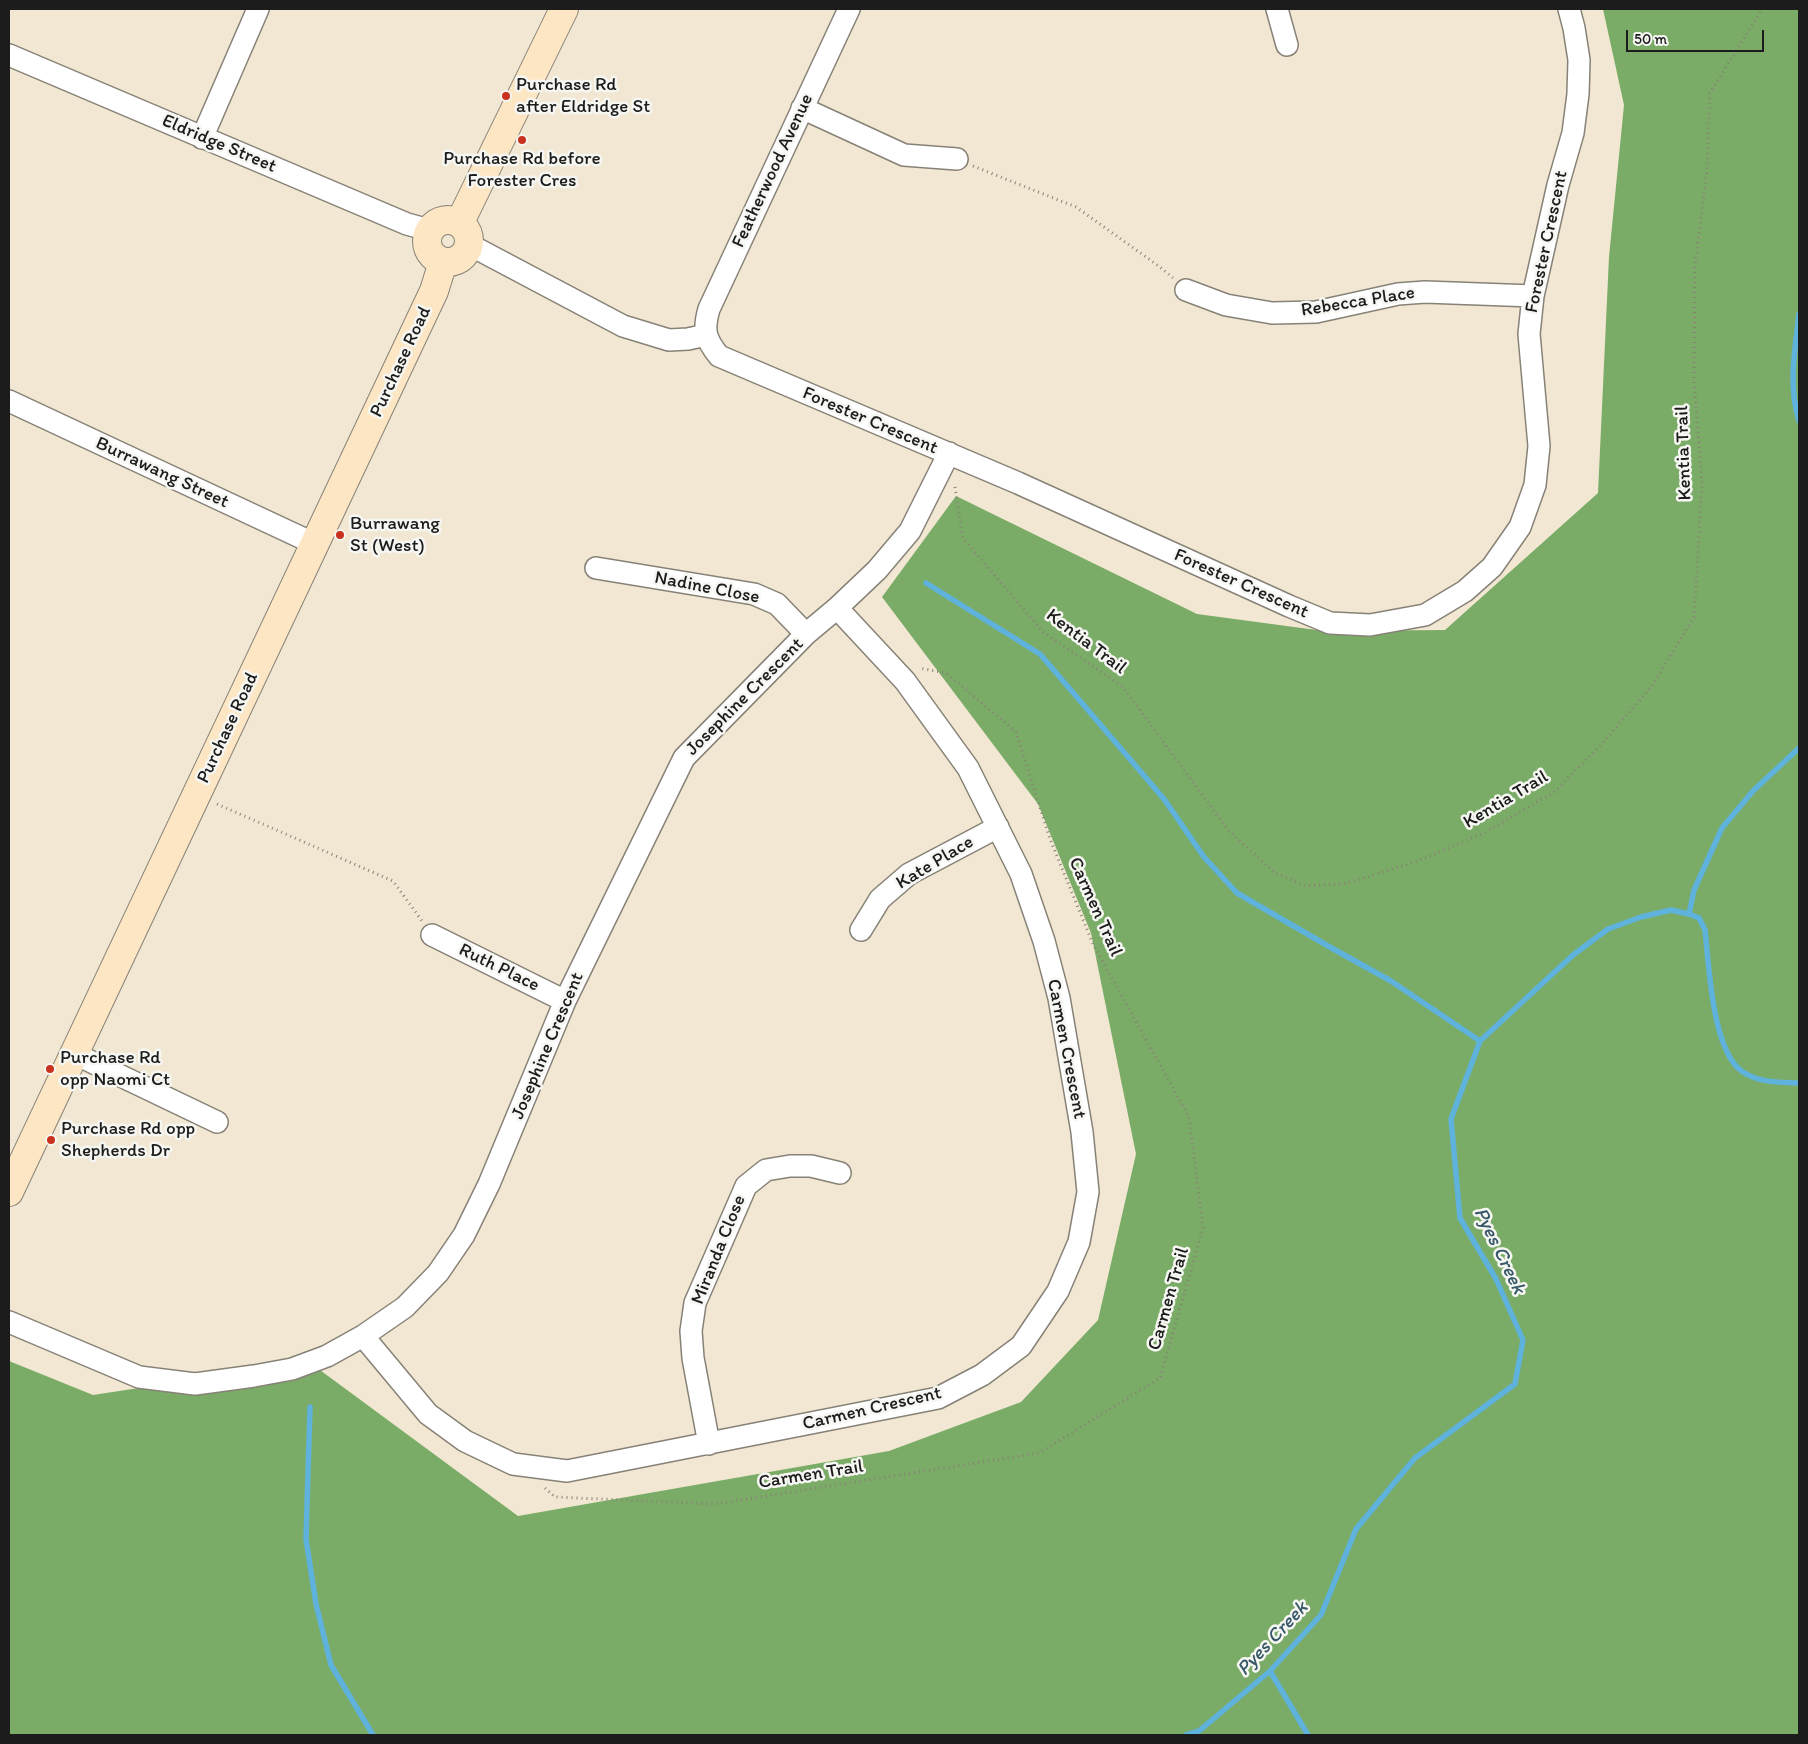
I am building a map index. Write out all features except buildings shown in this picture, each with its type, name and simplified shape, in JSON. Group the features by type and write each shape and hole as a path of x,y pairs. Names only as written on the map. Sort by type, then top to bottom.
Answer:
{"main road":[{"path":"465,234 446,219 434,224 427,236 429,249 437,259 443,262 450,262 463,257 465,234 564,9"},
{"name":"Purchase Road","path":"9,1192 434,291 443,262"}],"street":[{"path":"202,138 258,9"},
{"name":"Featherwood Avenue","path":"706,335 709,308 849,9"},
{"path":"1277,9 1287,45"},
{"name":"Forester Crescent","path":"706,335 719,356 736,364 949,454 1330,623 1370,625 1425,615 1465,592 1492,567 1520,527 1535,485 1539,446 1529,334 1533,296 1558,185 1573,133 1578,94 1579,60 1569,9"},
{"name":"Eldridge Street","path":"9,55 407,224 429,230"},
{"path":"802,108 904,155 957,160"},
{"path":"465,234 623,326 669,340 688,340 706,335"},
{"name":"Rebecca Place","path":"1186,290 1226,305 1272,312 1316,312 1398,294 1425,292 1533,296"},
{"name":"Burrawang Street","path":"9,401 315,544"},
{"name":"Josephine Crescent","path":"9,1322 139,1377 195,1384 292,1369 327,1356 363,1336 405,1307 438,1273 464,1235 489,1184 565,1001 684,758 806,634 877,570 910,531 949,454"},
{"name":"Nadine Close","path":"596,568 754,594 777,604 806,634"},
{"name":"Carmen Crescent","path":"363,1336 428,1414 464,1441 513,1464 567,1471 938,1398 982,1375 1021,1346 1058,1291 1079,1242 1088,1192 1082,1132 1059,998 1044,941 1021,874 968,768 905,680 837,608"},
{"name":"Kate Place","path":"861,930 880,898 909,874 998,827"},
{"name":"Ruth Place","path":"432,935 565,1001"},
{"path":"73,1053 217,1122"},
{"name":"Miranda Close","path":"709,1444 693,1358 691,1331 695,1303 746,1186 766,1170 790,1166 811,1166 840,1173"}],"path":[{"name":"Kentia Trail","path":"949,454 963,538 1043,632 1123,687 1228,830 1275,873 1306,886 1343,884 1418,862 1484,833 1554,792 1600,746 1652,686 1694,617 1702,483 1694,381 1695,265 1707,170 1710,93 1762,9"},
{"path":"957,160 1076,208 1160,267 1186,290"},
{"name":"Carmen Trail","path":"541,1486 555,1497 716,1504 1039,1453 1160,1378 1203,1228 1188,1118 1093,944 1050,839 1016,732 946,673 889,663"},
{"path":"196,795 393,881 432,935"}],"green space":[{"path":"1603,9 1799,9 1799,1735 9,1735 9,1361 93,1395 309,1362 518,1516 889,1451 1021,1402 1098,1320 1136,1154 1091,933 1038,804 882,597 956,496 1197,614 1324,631 1445,630 1598,493 1609,257 1624,105"}],"waterway":[{"name":"Pyes Creek","path":"1799,314 1793,381 1799,421"},
{"path":"926,583 1040,654 1164,799 1204,857 1237,893 1391,981 1480,1041"},
{"name":"Pyes Creek","path":"1186,1735 1199,1731 1270,1671 1321,1615 1356,1529 1415,1458 1515,1384 1523,1340 1496,1279 1460,1218 1451,1119 1480,1041 1573,955 1608,929 1641,917 1671,910 1689,914 1694,890 1722,828 1753,791 1799,748"},
{"path":"1689,914 1699,918 1705,930 1718,1028 1733,1062 1749,1076 1770,1081 1799,1083"},
{"path":"310,1407 306,1539 316,1604 331,1665 373,1735"},
{"path":"1270,1671 1308,1735"}],"place":[{"name":"Purchase Rd after Eldridge St","path":"506,96"},
{"name":"Purchase Rd before Forester Cres","path":"522,140"},
{"name":"Burrawang St (West)","path":"340,535"},
{"name":"Purchase Rd opp Naomi Ct","path":"50,1069"},
{"name":"Purchase Rd opp Shepherds Dr","path":"51,1140"}]}
